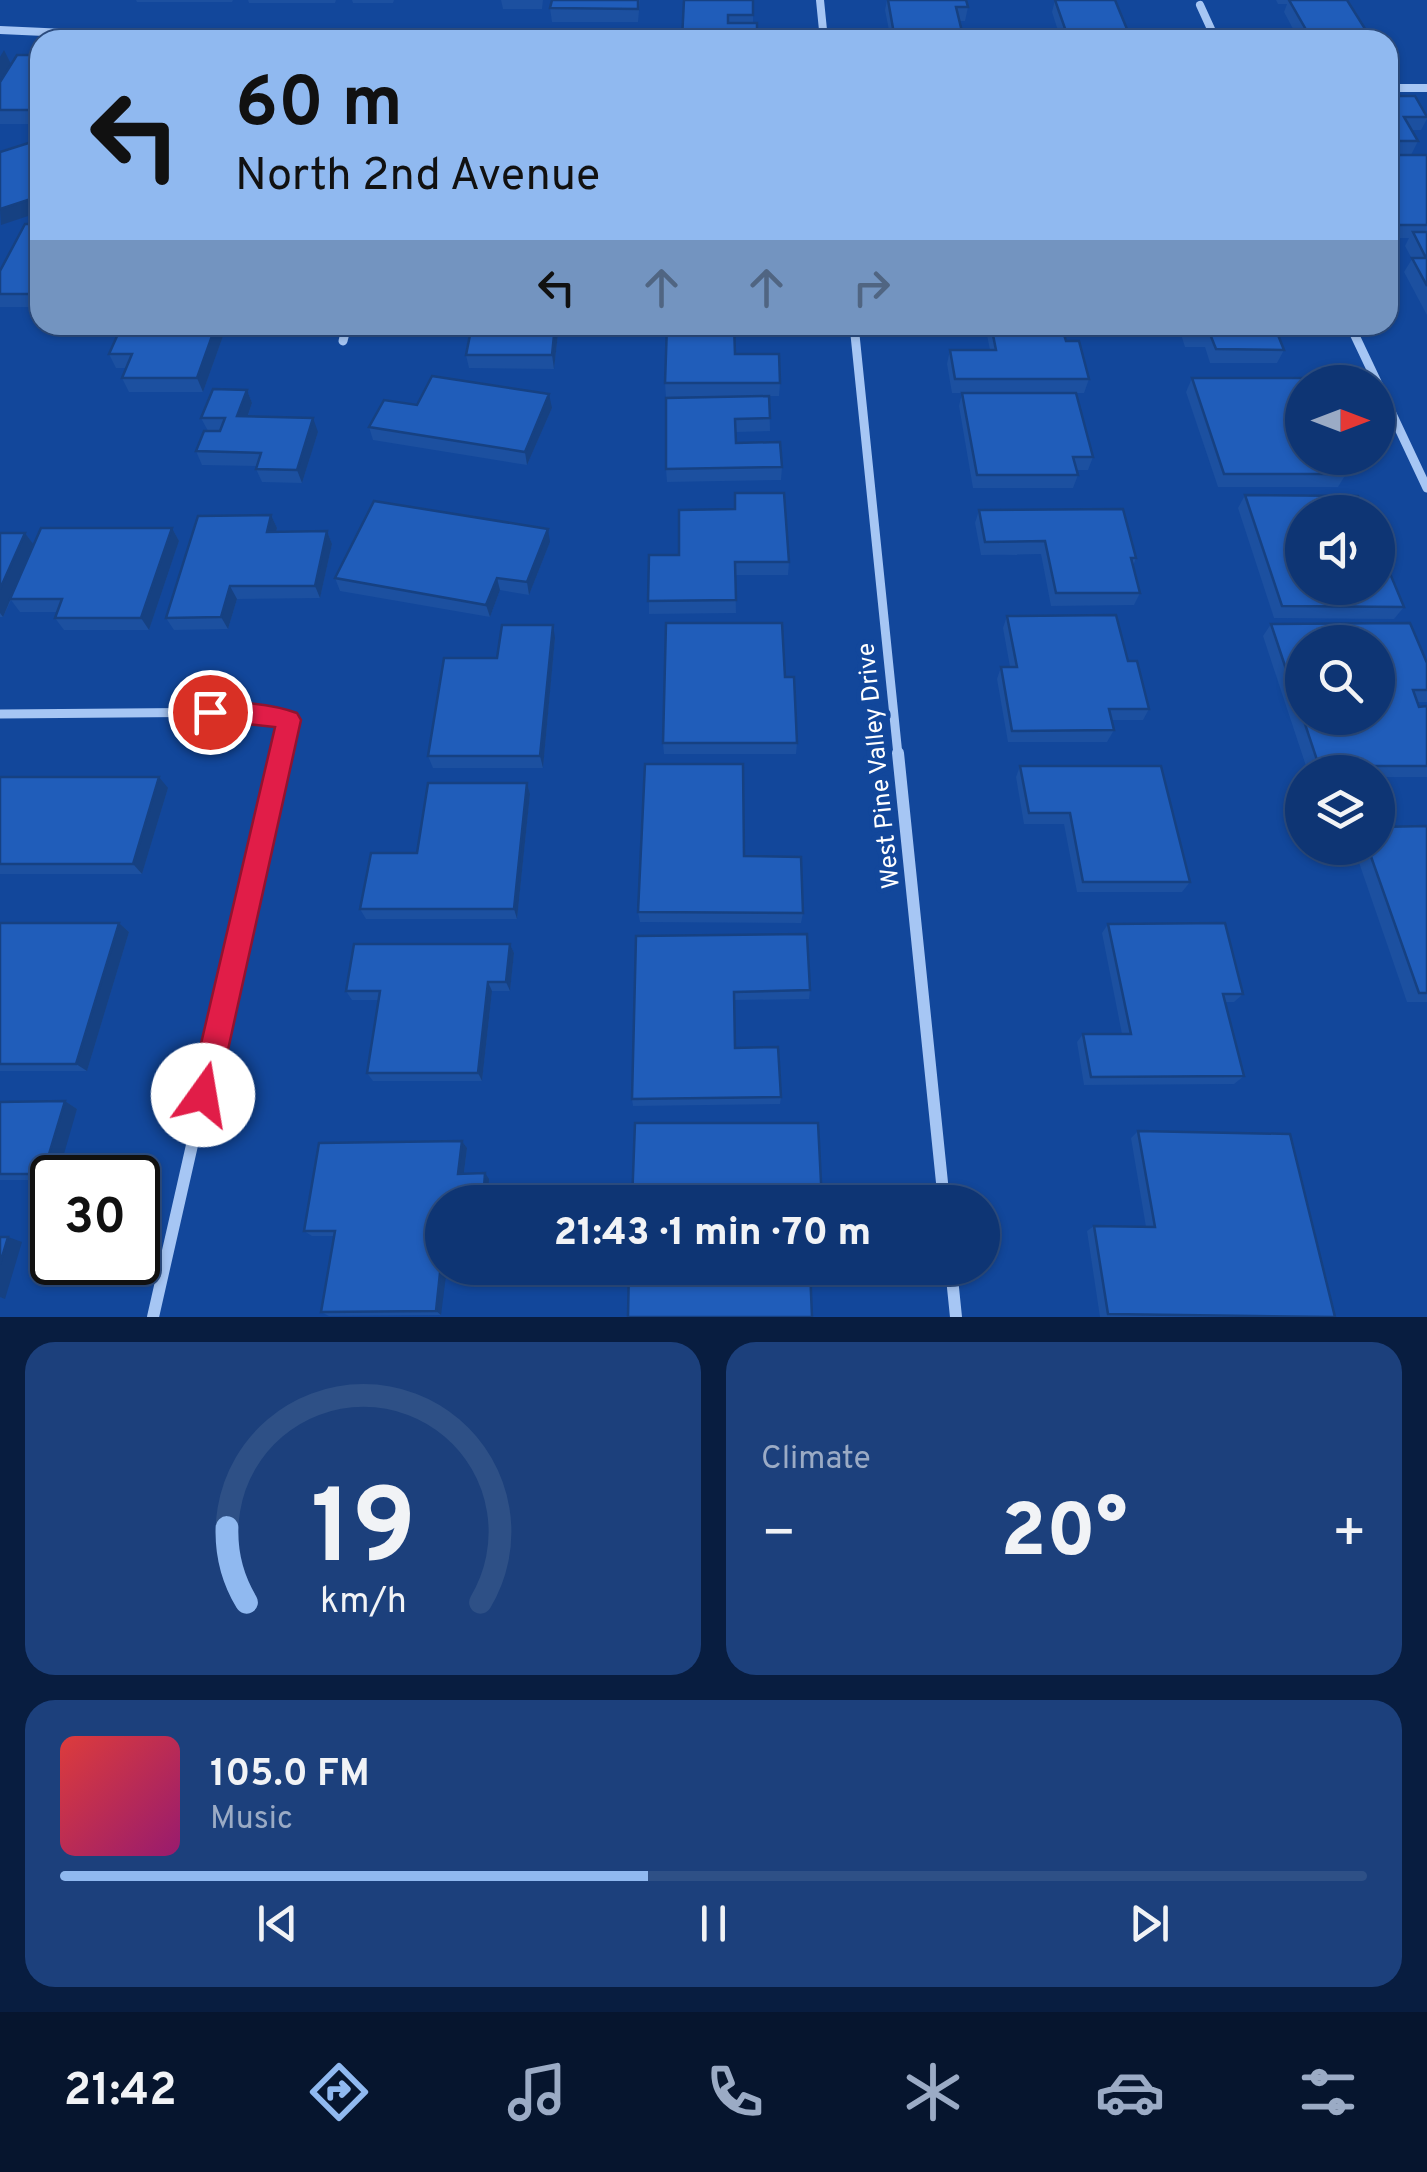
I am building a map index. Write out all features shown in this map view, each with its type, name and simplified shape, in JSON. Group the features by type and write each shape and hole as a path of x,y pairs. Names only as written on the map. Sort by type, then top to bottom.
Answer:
{"street":[{"path":"820,0 823,30"},
{"path":"1200,5 1211,30"},
{"path":"0,30 30,31"},
{"path":"1398,88 1427,88"},
{"path":"343,341 344,335"},
{"name":"West Pine Valley Drive","path":"855,335 942,1185"},
{"path":"1355,335 1369,365"},
{"path":"1395,421 1427,488"},
{"path":"0,714 244,712 289,720 153,1317"},
{"path":"953,1285 956,1317"}],"building":[{"path":"552,0 638,0 638,9 550,8"},
{"path":"684,0 753,0 753,15 728,15 728,23 757,23 757,30 682,30"},
{"path":"888,0 966,0 968,7 956,7 962,30 893,30"},
{"path":"1055,0 1115,0 1127,30 1066,30"},
{"path":"1289,0 1347,0 1366,30 1306,30"},
{"path":"17,55 30,55 30,110 0,110 0,82"},
{"path":"1398,96 1415,96 1427,117 1404,117 1418,141 1398,141"},
{"path":"30,143 30,199 0,209 0,152"},
{"path":"1398,155 1427,155 1427,225 1398,225"},
{"path":"25,224 30,224 30,294 0,294 0,271"},
{"path":"1413,232 1427,232 1427,286 1412,258 1426,258"},
{"path":"118,335 212,335 197,378 122,378 132,354 109,354"},
{"path":"470,335 554,335 552,355 466,355"},
{"path":"667,335 734,335 735,354 779,354 780,383 665,383"},
{"path":"993,335 1064,335 1066,341 1079,341 1089,379 955,379 950,350 996,350"},
{"path":"1210,335 1278,335 1284,350 1216,349"},
{"path":"432,376 549,394 525,452 369,427 384,400 417,405"},
{"path":"1192,378 1285,378 1285,474 1224,474"},
{"path":"213,389 247,390 237,416 313,418 297,470 256,469 261,453 196,451 204,431 220,431 225,418 201,418"},
{"path":"962,393 1076,393 1093,457 1073,457 1078,475 977,475"},
{"path":"769,396 770,418 735,419 736,443 780,442 782,467 666,469 666,398"},
{"path":"735,493 784,493 789,562 735,562 736,600 648,601 649,555 679,555 679,510 735,509"},
{"path":"1245,495 1285,495 1285,605 1395,605 1395,585 1404,607 1282,606"},
{"path":"374,501 548,529 527,582 497,578 486,605 335,578"},
{"path":"1123,509 1136,558 1131,558 1140,593 1056,593 1045,541 985,542 979,510"},
{"path":"271,515 267,532 327,531 315,586 230,586 221,617 166,618 198,516"},
{"path":"41,528 172,528 141,618 55,618 62,599 10,599"},
{"path":"0,533 25,533 0,589"},
{"path":"1116,615 1128,661 1137,661 1149,709 1109,709 1114,730 1012,731 1001,667 1017,667 1007,616"},
{"path":"666,623 782,623 785,677 794,677 797,743 663,743"},
{"path":"1410,623 1427,663 1427,690 1413,690 1419,707 1427,706 1427,766 1395,766 1395,755 1315,755 1309,735 1395,735 1395,625 1285,625 1285,666 1271,624"},
{"path":"502,625 553,625 540,756 428,756 444,658 497,658"},
{"path":"645,764 743,764 744,856 801,857 803,913 638,912"},
{"path":"1020,766 1161,766 1190,882 1083,882 1070,813 1029,813"},
{"path":"0,777 159,777 133,864 0,864"},
{"path":"428,783 527,783 514,909 360,909 371,853 417,853"},
{"path":"1427,826 1427,993 1419,993 1374,865 1395,865 1395,827"},
{"path":"0,923 119,923 76,1064 0,1064"},
{"path":"1225,923 1243,994 1223,994 1244,1076 1091,1077 1083,1034 1131,1034 1108,924"},
{"path":"807,934 810,990 734,992 735,1048 778,1047 781,1097 632,1099 636,936"},
{"path":"354,944 510,944 506,982 488,982 478,1073 367,1073 380,991 346,991"},
{"path":"65,1101 49,1155 30,1155 30,1174 0,1174 0,1102"},
{"path":"635,1123 818,1123 821,1185 633,1185"},
{"path":"1138,1131 1290,1134 1335,1317 1108,1314 1094,1226 1155,1227"},
{"path":"462,1141 458,1174 485,1173 484,1185 425,1185 425,1285 439,1285 436,1311 321,1312 335,1231 304,1231 319,1143"},
{"path":"0,1237 8,1237 0,1264"},
{"path":"629,1285 811,1285 812,1317 628,1317"}],"route":[{"path":"203,1095 289,720 244,712 210,712"}]}
